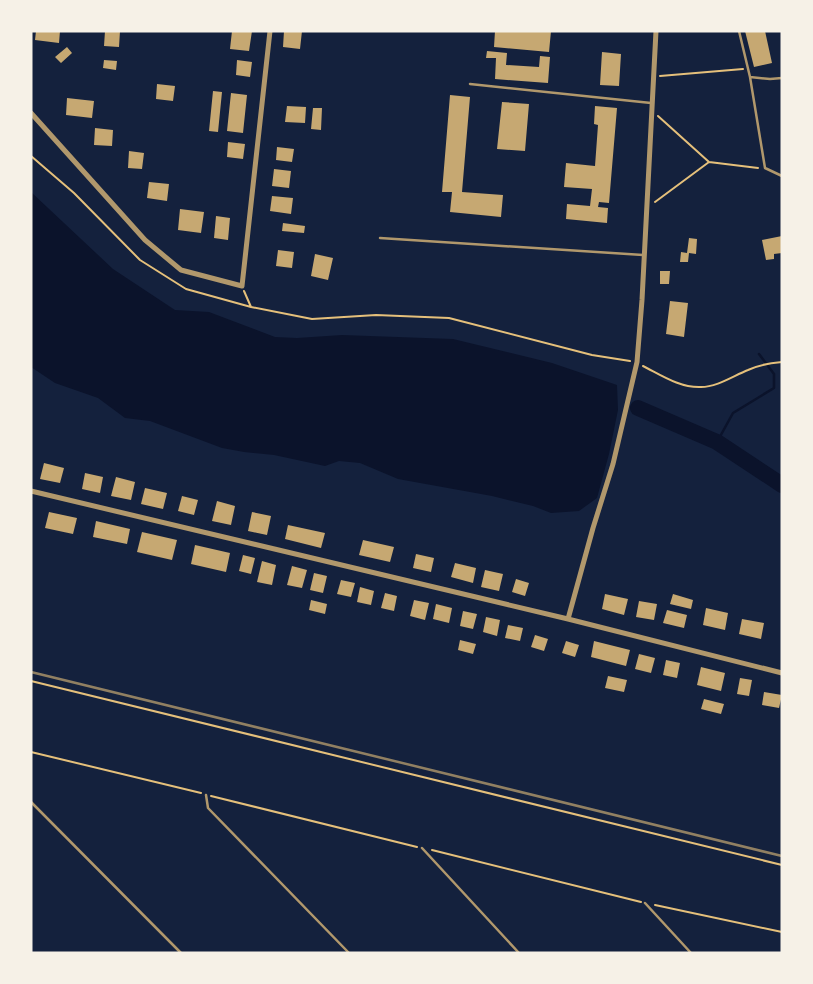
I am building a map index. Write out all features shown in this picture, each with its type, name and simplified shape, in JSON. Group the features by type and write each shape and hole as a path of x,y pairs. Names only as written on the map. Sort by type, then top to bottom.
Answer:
{"street":[{"path":"31,113 145,240 159,252 181,270 242,286 270,31"},
{"path":"568,618 613,464 637,362 645,256 656,31"},
{"path":"31,491 568,618 782,673"}],"lane":[{"path":"739,31 750,77 765,168 782,176"},
{"path":"750,77 782,78"},
{"path":"470,84 652,102"},
{"path":"380,238 645,256"},
{"path":"206,795 208,808 349,953"},
{"path":"31,802 181,953"},
{"path":"422,848 520,953"},
{"path":"645,903 692,953"}],"path":[{"path":"653,76 740,70"},
{"path":"651,110 709,162 765,168"},
{"path":"31,156 74,193 140,260 186,289 251,307 312,319 376,315 449,318 592,355 637,362 675,382 702,388 727,380 750,368 782,362"},
{"path":"647,208 709,162"},
{"path":"242,286 251,307"},
{"path":"31,681 782,865"},
{"path":"31,752 645,903 782,932"}],"water":[{"path":"31,192 113,269 175,310 209,312 275,337 297,338 342,335 453,339 552,363 617,385 618,410 597,498 579,511 551,513 533,506 492,496 398,479 360,463 339,461 325,466 274,455 222,448 150,421 125,418 98,398 55,383 31,367"}],"building":[{"path":"36,31 60,31 59,43 35,40"},
{"path":"105,31 120,31 119,47 104,46"},
{"path":"232,31 252,31 249,51 230,49"},
{"path":"284,31 302,31 300,49 283,47"},
{"path":"495,31 551,31 549,52 494,47"},
{"path":"745,31 765,31 772,63 754,67"},
{"path":"67,47 72,53 61,63 55,57"},
{"path":"487,51 507,53 506,65 539,67 540,56 550,57 548,83 495,79 496,58 486,58"},
{"path":"602,52 621,54 619,86 600,85"},
{"path":"104,60 117,61 116,70 103,68"},
{"path":"237,60 252,62 250,77 236,75"},
{"path":"157,84 175,86 173,101 156,99"},
{"path":"213,91 222,92 218,132 209,131"},
{"path":"231,93 247,95 243,133 227,131"},
{"path":"450,95 470,97 462,192 503,195 501,217 450,212 452,192 442,192"},
{"path":"67,98 94,101 92,118 66,115"},
{"path":"502,102 529,104 525,151 497,149"},
{"path":"287,106 306,107 305,123 285,122"},
{"path":"595,106 617,108 609,203 599,202 598,207 608,208 607,223 566,219 567,204 590,206 592,189 564,187 566,163 595,166 598,125 594,124"},
{"path":"313,108 322,108 321,130 311,129"},
{"path":"95,128 113,130 112,146 94,145"},
{"path":"228,142 245,144 243,159 227,157"},
{"path":"277,147 294,149 292,162 276,160"},
{"path":"129,151 144,153 142,169 128,168"},
{"path":"274,169 291,171 289,188 272,186"},
{"path":"149,182 169,184 167,201 147,198"},
{"path":"272,196 293,198 291,214 270,211"},
{"path":"180,209 204,212 201,233 178,230"},
{"path":"216,216 230,218 228,240 214,238"},
{"path":"283,223 305,226 304,233 282,231"},
{"path":"782,236 782,253 774,254 774,259 766,260 762,240"},
{"path":"689,238 697,239 696,254 689,253 688,262 680,262 681,252 687,253"},
{"path":"278,250 294,252 292,268 276,266"},
{"path":"315,254 333,258 328,280 311,276"},
{"path":"660,271 670,271 669,284 660,284"},
{"path":"670,301 688,303 684,337 666,334"},
{"path":"44,463 64,468 60,483 40,479"},
{"path":"85,473 103,477 100,493 82,489"},
{"path":"116,477 135,482 131,500 111,496"},
{"path":"145,488 167,493 163,509 141,504"},
{"path":"182,496 198,500 194,515 178,511"},
{"path":"217,501 235,506 231,525 212,521"},
{"path":"49,512 77,518 73,534 45,528"},
{"path":"252,512 271,516 267,535 248,531"},
{"path":"96,521 130,529 127,544 93,537"},
{"path":"288,525 325,533 321,548 285,539"},
{"path":"142,532 177,540 172,560 137,552"},
{"path":"363,540 394,547 390,562 359,555"},
{"path":"195,545 230,553 226,572 191,564"},
{"path":"416,554 434,558 431,572 413,568"},
{"path":"243,555 255,558 251,574 239,571"},
{"path":"262,561 276,565 272,585 257,582"},
{"path":"455,563 476,568 473,583 451,577"},
{"path":"292,566 307,570 302,588 287,585"},
{"path":"485,570 503,574 499,591 481,587"},
{"path":"314,573 327,576 323,593 310,590"},
{"path":"516,579 529,583 525,596 512,592"},
{"path":"341,580 355,583 351,597 337,594"},
{"path":"360,587 374,591 371,605 357,602"},
{"path":"385,593 397,596 394,611 381,608"},
{"path":"605,594 628,599 624,615 602,609"},
{"path":"673,594 693,600 691,609 670,604"},
{"path":"311,600 327,604 325,614 309,610"},
{"path":"414,600 429,603 425,620 410,616"},
{"path":"639,601 657,604 654,620 636,617"},
{"path":"436,604 452,608 449,623 433,619"},
{"path":"706,608 728,613 725,630 703,625"},
{"path":"667,610 687,615 684,628 663,623"},
{"path":"463,611 477,614 473,629 460,626"},
{"path":"486,617 500,620 497,636 483,632"},
{"path":"742,619 764,623 761,639 739,634"},
{"path":"508,625 523,628 520,641 505,638"},
{"path":"535,635 548,639 544,651 531,647"},
{"path":"460,640 476,644 473,654 458,650"},
{"path":"566,641 579,645 575,657 562,653"},
{"path":"594,641 630,650 626,666 591,657"},
{"path":"639,654 655,658 651,673 635,669"},
{"path":"666,660 680,663 677,678 663,675"},
{"path":"701,667 725,673 721,691 697,685"},
{"path":"608,676 627,680 624,692 605,688"},
{"path":"740,678 752,680 749,696 737,694"},
{"path":"764,692 782,695 779,708 762,705"},
{"path":"704,699 724,704 721,714 701,709"}],"waterway":[{"path":"717,442 733,413 774,388 774,374 759,354"},
{"path":"638,408 717,442 782,485"}],"railway":[{"path":"31,672 782,856"}]}
